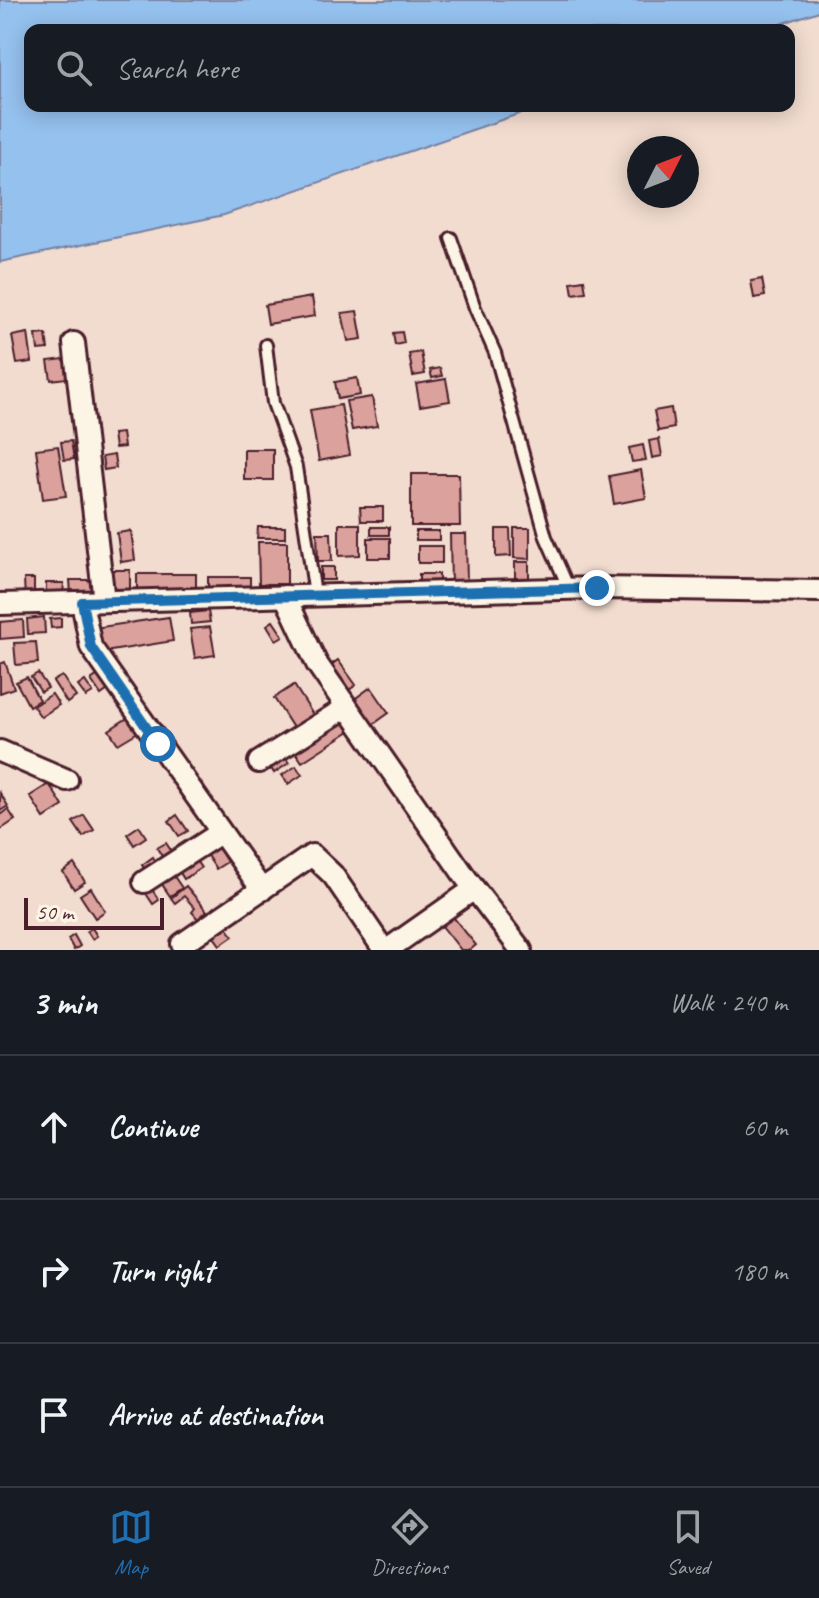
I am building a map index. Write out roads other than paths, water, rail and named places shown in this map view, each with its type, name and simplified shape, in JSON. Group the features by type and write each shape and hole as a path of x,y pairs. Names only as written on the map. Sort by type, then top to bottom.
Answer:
{"street":[{"path":"74,343 104,601"},
{"path":"0,604 569,589 819,591"},
{"path":"285,596 317,664 474,889 521,950"},
{"path":"82,602 91,647 262,890"},
{"path":"259,762 347,707"},
{"path":"0,751 67,780"},
{"path":"144,882 220,833"},
{"path":"180,948 312,855 333,875 386,950 474,889"}],"lane":[{"path":"451,238 475,308 495,353 546,537 569,589"},
{"path":"266,345 273,403 296,467 315,595"}],"water":[{"path":"0,0 819,0 819,11 781,24 24,24 24,112 524,112 224,215 0,262"}]}
